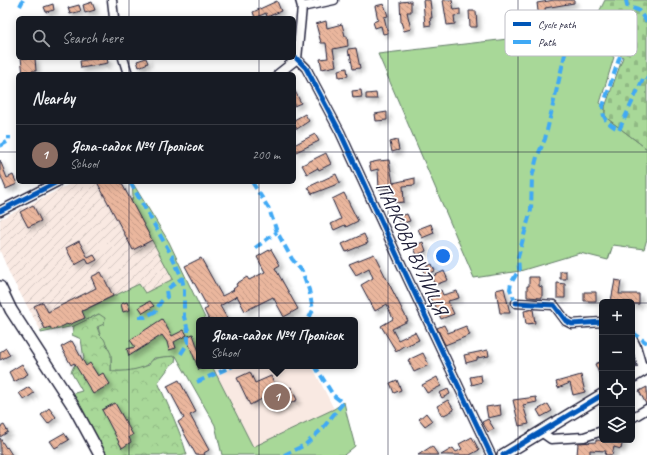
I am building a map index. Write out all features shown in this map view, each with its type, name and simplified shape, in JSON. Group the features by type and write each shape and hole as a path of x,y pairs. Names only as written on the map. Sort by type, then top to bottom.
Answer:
{"main road":[{"path":"0,287 15,316 74,407 100,455"},
{"path":"635,375 645,369"},
{"path":"503,455 599,397"}],"street":[{"path":"112,0 114,16"},
{"path":"297,59 301,4 334,0"},
{"name":"ПАРКОВА ВУЛИЦЯ","path":"297,59 306,68 319,89 491,455"},
{"path":"124,60 127,72"},
{"path":"281,72 296,60"},
{"path":"0,211 54,184"},
{"path":"516,303 554,305 566,321 572,324 599,322"},
{"path":"635,344 645,369"},
{"path":"635,416 647,409"},
{"path":"540,432 551,439 584,437 599,432"}],"shaded area":[{"path":"70,184 122,184 173,279 145,294 139,284 41,331 11,277 0,251 0,219"},
{"path":"231,369 314,369 334,409 253,447 216,376"}],"green space":[{"path":"605,0 647,0 647,149 608,119 605,115 605,107 623,57 622,56 637,56 637,10 600,10"},
{"path":"505,39 505,56 614,57 600,103 605,107 605,115 608,119 647,149 647,239 644,249 613,245 608,260 580,253 520,271 474,278 378,54"},
{"path":"132,184 169,242 205,317 196,317 196,369 214,369 253,447 334,409 344,402 355,446 344,455 222,455 215,425 176,356 154,358 150,363 140,369 111,371 111,355 100,335 98,327 99,314 74,326 41,333 41,331 139,284 145,293 173,279 131,202 133,196"},
{"path":"99,314 105,318 104,324 97,327 111,354 111,371 135,369 149,365 150,362 156,358 176,356 175,362 158,382 187,455 104,455 71,394 82,391 71,372 74,366 84,359 81,339 72,335 74,326"}],"building":[{"path":"423,0 430,0 432,18 430,18 431,25 425,26"},
{"path":"443,0 452,0 454,10 460,9 460,15 454,16 455,24 447,25"},
{"path":"554,0 574,0 574,3 545,8 545,10 538,10 537,3"},
{"path":"277,1 281,11 269,16 267,16 266,13 259,16 254,16 253,12"},
{"path":"411,1 411,12 407,12 411,29 404,31 401,22 400,2"},
{"path":"92,2 95,10 85,13 83,5"},
{"path":"53,4 54,10 46,12 44,7"},
{"path":"384,4 388,16 384,17 388,33 383,34 381,26 375,28 373,22 378,20 375,6"},
{"path":"79,5 81,11 70,14 68,8"},
{"path":"469,11 476,11 477,27 470,27"},
{"path":"326,21 327,28 342,24 345,36 347,36 348,46 333,49 336,66 322,69 320,59 328,58 326,43 321,43 316,24"},
{"path":"356,48 360,68 353,69 348,49"},
{"path":"21,60 35,60 36,71 23,72"},
{"path":"107,60 108,63 81,68 80,61"},
{"path":"147,60 148,63 139,67 137,61"},
{"path":"347,68 348,76 339,77 338,70"},
{"path":"361,90 362,97 353,98 352,91"},
{"path":"296,93 301,103 296,105"},
{"path":"376,93 377,99 366,99 366,94"},
{"path":"387,112 387,120 376,121 375,114"},
{"path":"305,114 309,121 297,129 296,119"},
{"path":"315,134 319,141 296,152 296,144"},
{"path":"397,140 399,150 392,152 390,142"},
{"path":"326,153 331,164 319,170 318,168 307,174 302,165"},
{"path":"0,160 7,178 13,175 17,184 6,189 0,174"},
{"path":"389,160 393,183 415,178 415,185 403,186 404,202 395,203 393,188 379,189 378,169 371,171 369,163"},
{"path":"336,174 340,183 312,194 308,187"},
{"path":"98,184 122,184 152,240 133,250"},
{"path":"344,193 358,221 346,227 345,225 334,230 331,224 341,219 332,199"},
{"path":"33,205 41,221 28,227 20,212"},
{"path":"407,214 410,221 400,224 397,217"},
{"path":"431,224 434,233 422,238 418,229"},
{"path":"364,234 368,243 346,252 342,244"},
{"path":"79,241 88,258 94,255 97,260 89,264 86,259 75,265 66,248"},
{"path":"423,242 426,251 417,255 413,246"},
{"path":"271,249 280,265 275,268 298,309 284,317 273,297 245,311 237,296 220,306 226,317 208,317 204,310 208,308 185,266 201,258 222,296 234,290 233,289 237,286 236,284 247,277 249,280 265,272 257,257"},
{"path":"374,254 408,321 392,329 398,340 415,332 419,340 406,346 405,345 396,351 381,326 393,319 387,304 375,311 361,285 373,278 369,268 356,275 349,264"},
{"path":"432,264 435,271 426,275 423,268"},
{"path":"444,271 448,280 435,285 431,277"},
{"path":"560,271 566,271 566,279 560,279"},
{"path":"101,272 113,296 82,311 85,318 52,330 50,327 45,329 34,306 43,302 48,312 96,288 91,277"},
{"path":"529,277 539,277 539,286 542,287 542,298 527,297"},
{"path":"615,280 621,281 619,294 639,294 639,304 635,304 635,299 611,299"},
{"path":"557,283 565,284 565,298 557,298"},
{"path":"504,288 510,313 500,313 496,290"},
{"path":"441,290 443,295 457,291 459,298 448,301 454,314 441,319 434,302 432,302 428,295"},
{"path":"584,292 596,292 596,301 584,301"},
{"path":"150,301 154,306 143,313 139,307"},
{"path":"127,302 130,310 123,312 121,304"},
{"path":"533,309 535,323 526,324 524,311"},
{"path":"162,319 172,336 184,330 187,335 174,342 176,348 169,350 167,342 162,335 129,356 127,349 135,347 130,340"},
{"path":"444,325 448,333 466,326 470,335 445,345 437,328"},
{"path":"193,334 196,343 196,362 186,337"},
{"path":"72,341 86,366 90,363 98,376 103,373 110,384 93,394 74,363 71,365 61,347"},
{"path":"6,348 10,355 0,360 0,352"},
{"path":"488,350 489,356 477,358 477,360 466,363 464,355"},
{"path":"423,353 429,365 414,372 408,360"},
{"path":"599,362 599,373 595,364"},
{"path":"22,364 28,374 14,382 9,372"},
{"path":"250,372 255,383 271,376 279,393 291,387 297,400 273,412 268,400 264,402 262,399 250,405 237,378"},
{"path":"481,375 482,382 472,385 470,377"},
{"path":"581,375 585,392 573,395 570,383 558,388 556,382"},
{"path":"437,377 441,386 427,393 422,385"},
{"path":"179,380 196,412 190,415 209,450 204,453 205,455 196,455 178,422 184,418 167,386"},
{"path":"397,380 401,390 394,393 390,383"},
{"path":"29,387 34,393 24,400 19,393"},
{"path":"647,387 647,404 646,404 639,391"},
{"path":"448,389 450,394 442,398 439,393"},
{"path":"536,397 537,402 523,405 529,424 519,426 513,400"},
{"path":"448,400 454,410 442,416 437,406"},
{"path":"115,403 133,435 129,437 131,442 122,448 102,410"},
{"path":"548,404 552,411 541,417 537,410"},
{"path":"500,405 501,415 488,418 486,407"},
{"path":"49,408 56,417 48,424 41,415"},
{"path":"426,413 432,421 425,426 419,419"},
{"path":"488,419 494,429 488,432 482,422"},
{"path":"4,425 8,432 0,437 0,427"},
{"path":"64,433 69,440 55,448 50,441"},
{"path":"472,437 479,450 470,455 441,455 453,448 456,452 462,449 459,444"},
{"path":"0,438 6,448 7,447 12,455 0,455"},
{"path":"596,440 599,440 599,443 622,443 621,449 614,447 612,455 605,455 606,451 590,450 590,455 577,455 578,443 596,442"},
{"path":"432,446 438,455 418,455"}],"marked path":[{"path":"20,6 23,0"},
{"path":"626,0 627,6 638,10 647,22"},
{"path":"516,303 510,289 511,283 519,270 518,257 531,210 532,177 537,157 545,139 565,56"},
{"path":"620,56 603,106 606,121 619,130 644,77 647,78"},
{"path":"0,146 9,141 9,136"},
{"path":"131,184 172,256 182,278 184,289 184,317 188,330 188,343 180,355"},
{"path":"253,184 269,209 277,232 292,259 302,271 309,290 313,310 310,317"},
{"path":"255,248 277,232"},
{"path":"138,317 145,317 156,311 160,302 167,297 166,290 182,278"},
{"path":"635,334 647,343"},
{"path":"197,382 226,369"},
{"path":"284,455 305,445 322,429 343,403 333,395 317,369"}],"cycle path":[{"path":"297,59 306,68 340,132 491,455"},
{"path":"0,211 53,184"},
{"path":"516,303 554,305 566,321 572,324 599,322"},
{"path":"503,455 599,397"}],"place":[{"name":"Ясла-садок №4 Пролісок","path":"277,397"}]}
